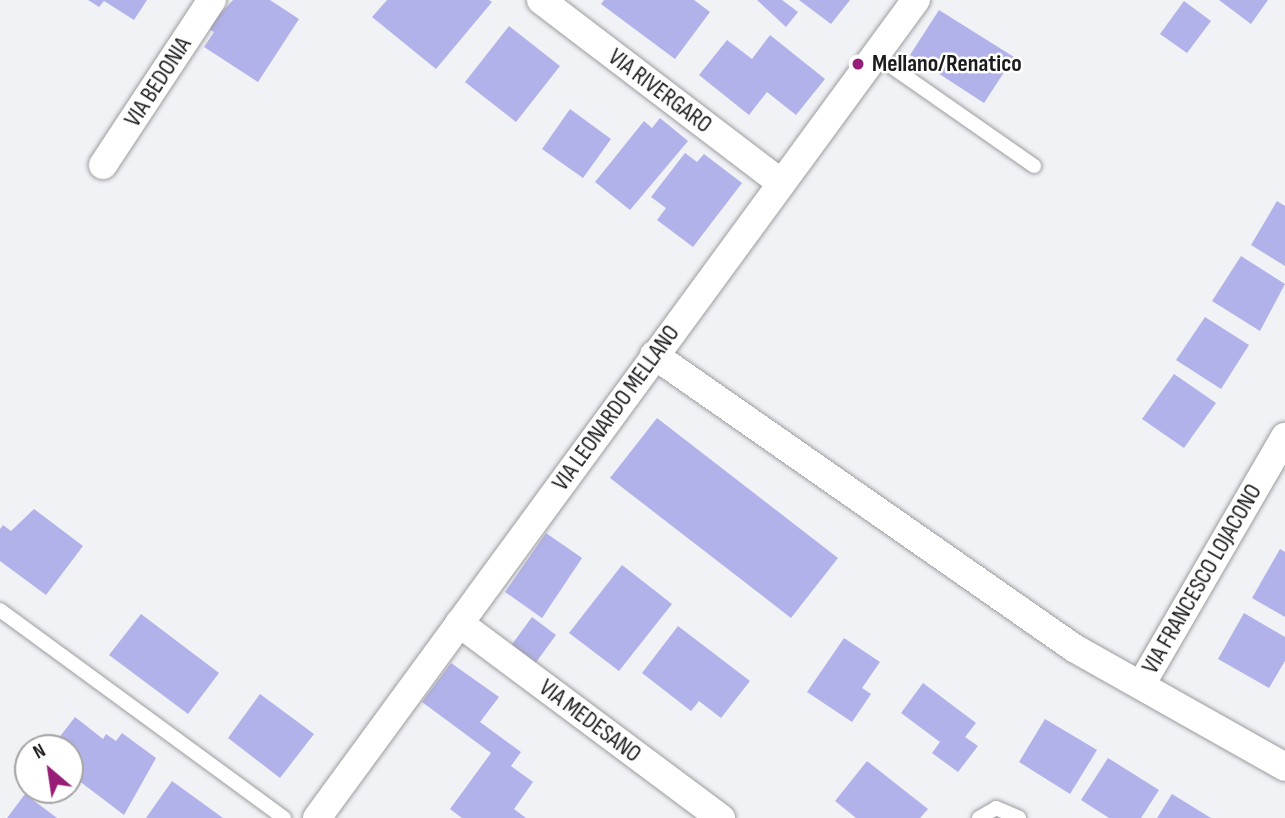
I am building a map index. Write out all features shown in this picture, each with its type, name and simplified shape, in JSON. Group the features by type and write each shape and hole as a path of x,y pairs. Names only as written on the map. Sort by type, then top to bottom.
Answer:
{"street":[{"name":"VIA BEDONIA","path":"103,165 212,0"},
{"name":"VIA RIVERGARO","path":"541,0 780,182"},
{"name":"VIA LEONARDO MELLANO","path":"317,818 780,182 916,0"},
{"path":"654,355 1074,648 1285,767"},
{"name":"VIA FRANCESCO LOJACONO","path":"1140,685 1285,437"},
{"name":"VIA MEDESANO","path":"459,623 721,818"}],"lane":[{"path":"875,55 1034,166"},
{"path":"0,610 284,818"},
{"path":"979,818 996,808 1019,818"}],"building":[{"path":"88,0 147,0 134,20 104,1 99,7"},
{"path":"233,0 270,0 299,19 258,82 204,47 214,32 207,28"},
{"path":"387,0 492,2 436,69 372,17"},
{"path":"604,0 694,0 710,12 675,59 601,4"},
{"path":"757,0 782,0 798,12 786,27"},
{"path":"799,0 850,0 831,24"},
{"path":"1219,0 1268,0 1251,24"},
{"path":"1184,1 1211,21 1187,53 1160,34"},
{"path":"939,10 1014,57 984,103 910,55"},
{"path":"509,26 560,66 516,122 465,82"},
{"path":"770,35 825,79 796,115 767,92 749,115 699,75 727,40 752,59"},
{"path":"570,109 611,139 583,178 542,149"},
{"path":"660,118 688,141 630,210 595,182 644,121 652,128"},
{"path":"685,153 697,162 704,154 742,183 693,247 657,220 666,208 651,197"},
{"path":"1277,201 1285,206 1285,266 1251,245"},
{"path":"1241,256 1285,284 1260,331 1212,301"},
{"path":"1205,317 1249,345 1221,389 1176,360"},
{"path":"1174,374 1216,403 1184,448 1142,419"},
{"path":"657,418 838,558 791,618 610,478"},
{"path":"34,509 83,546 46,595 0,561 0,529 3,525 11,531"},
{"path":"546,533 582,558 542,618 505,592"},
{"path":"1280,549 1285,552 1285,617 1252,598"},
{"path":"622,565 672,604 619,671 569,633"},
{"path":"1244,613 1285,637 1285,661 1269,688 1218,659"},
{"path":"141,614 219,673 188,714 109,655"},
{"path":"532,617 556,635 534,665 510,647"},
{"path":"678,626 750,681 721,718 699,701 691,711 642,673"},
{"path":"844,638 880,662 862,688 871,694 852,722 807,692"},
{"path":"451,663 499,697 480,722 521,752 511,766 533,782 514,809 526,818 462,818 450,809 491,753 422,702"},
{"path":"923,683 976,723 965,737 978,746 958,772 932,753 940,742 901,713"},
{"path":"260,694 314,734 280,778 228,738"},
{"path":"75,717 103,739 106,734 116,741 122,733 156,758 124,815 84,785 84,734 62,734"},
{"path":"1045,719 1097,750 1070,794 1019,762"},
{"path":"1108,758 1159,790 1141,818 1109,818 1081,800"},
{"path":"867,761 928,809 920,818 856,818 835,801"},
{"path":"172,781 223,818 146,818"},
{"path":"1172,794 1211,818 1157,818"},
{"path":"18,804 38,804 57,818 7,818"}],"place":[{"name":"Mellano/Renatico","path":"858,64"}]}
